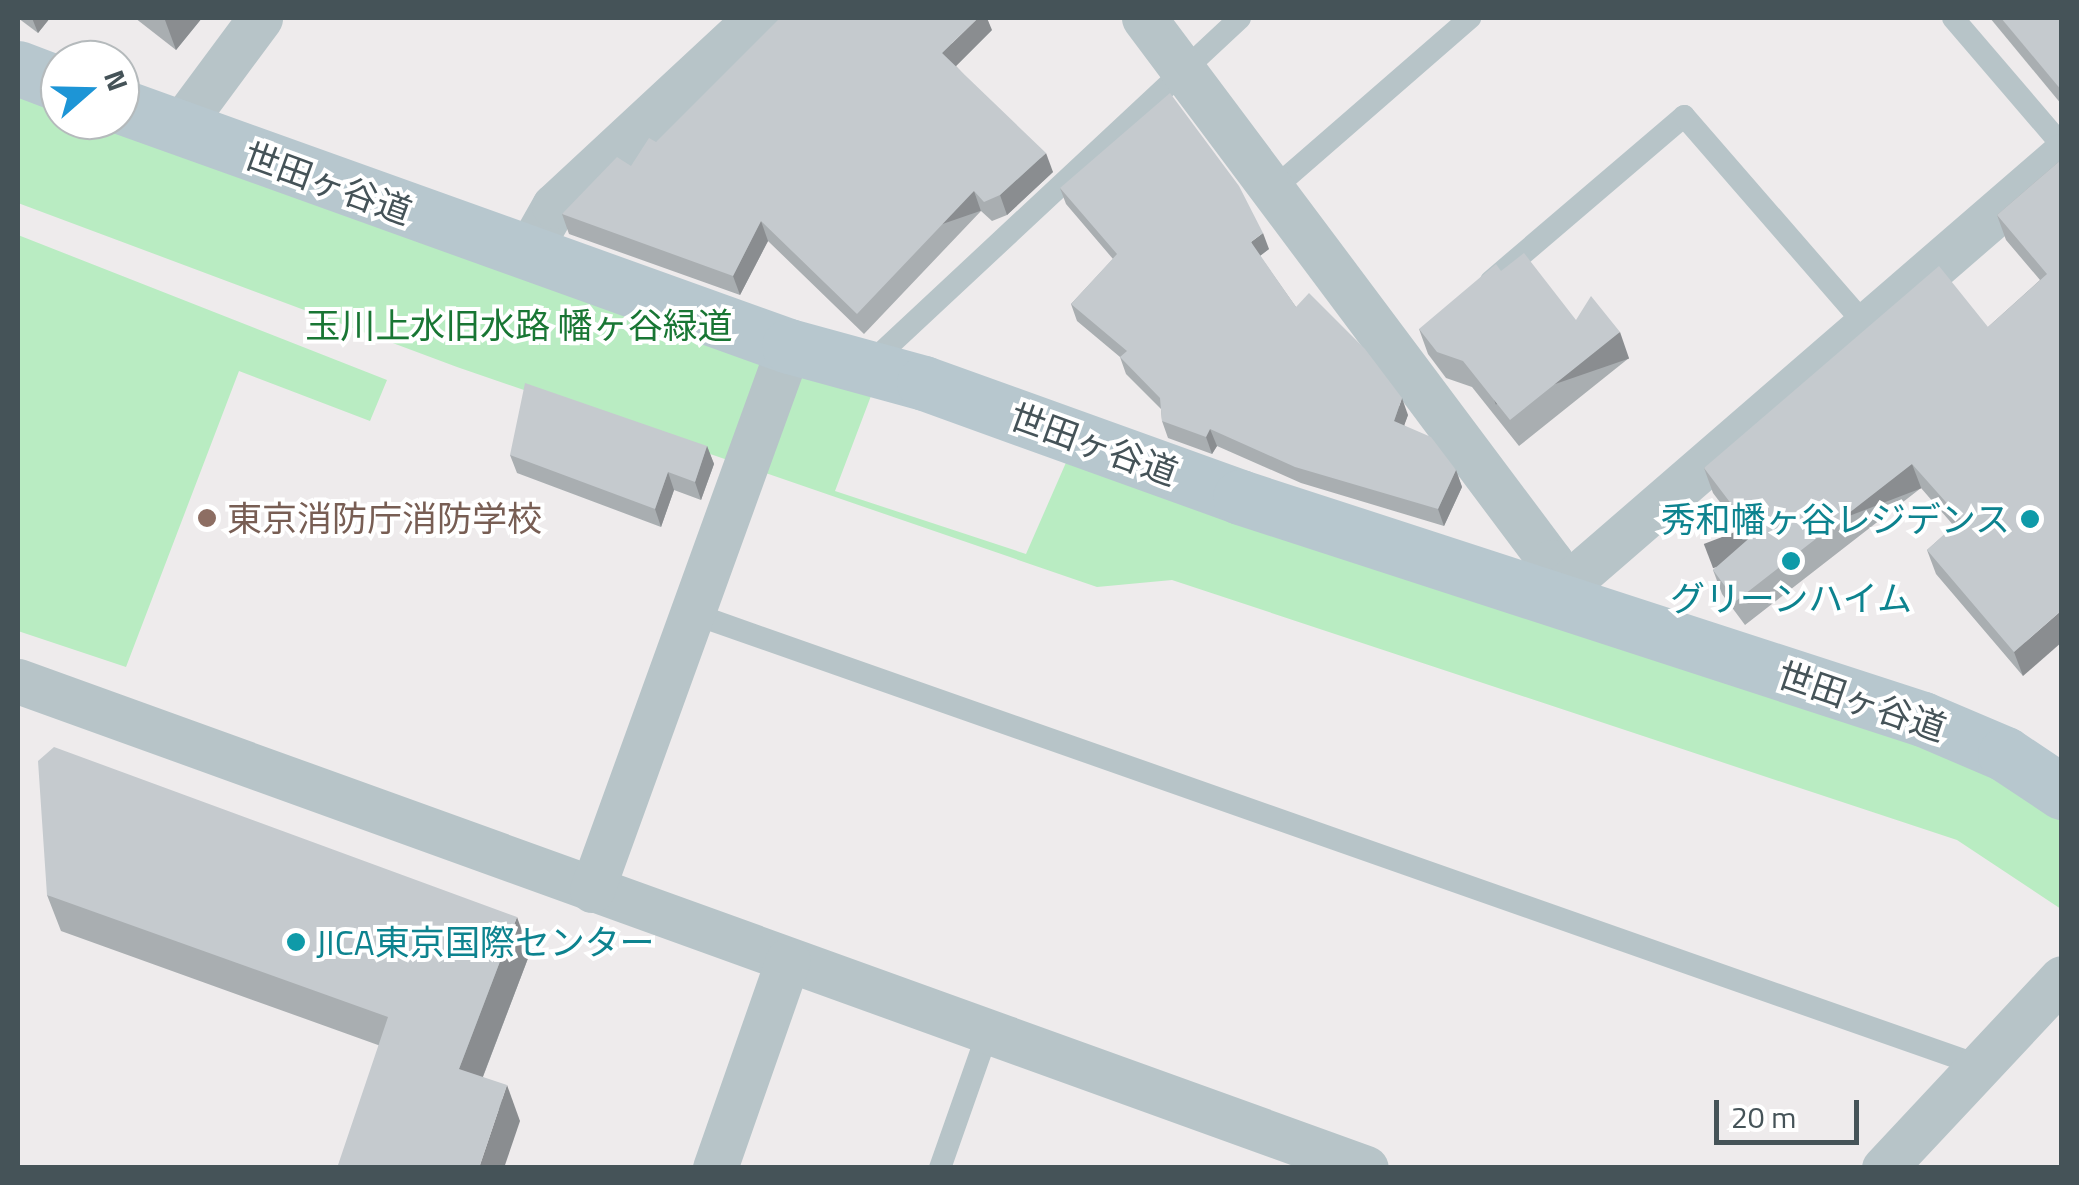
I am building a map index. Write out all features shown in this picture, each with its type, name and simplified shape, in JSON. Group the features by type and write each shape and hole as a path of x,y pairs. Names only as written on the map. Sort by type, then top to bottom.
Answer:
{"street":[{"path":"178,129 187,105 260,18"},
{"path":"529,250 554,206 756,18"},
{"path":"1144,18 1271,191 1411,349 1551,562 1556,594"},
{"name":"世田ヶ谷道","path":"140,114 789,346 867,366 1240,497 1556,594 1923,720 2004,754 2062,792"},
{"path":"1556,594 1862,322 2062,156"},
{"path":"592,890 697,615 789,346"},
{"path":"18,681 1366,1168"},
{"path":"715,1168 788,960"},
{"path":"1884,1168 2062,978"}],"lane":[{"path":"867,366 1240,18"},
{"path":"1271,191 1470,18"},
{"path":"1954,18 2062,145"},
{"path":"1472,297 1684,116 1862,322"},
{"path":"697,615 1978,1064"},
{"path":"940,1168 988,1032"}],"green space":[{"name":"玉川上水旧水路 幡ヶ谷緑道","path":"18,81 40,89 40,140 140,140 140,127 874,388 835,491 1026,554 1068,458 1798,687 2061,804 2061,909 1957,840 1172,580 1097,587 457,367 18,203"},
{"path":"18,235 387,380 370,421 239,371 126,667 18,631"}],"building":[{"path":"780,18 978,18 942,53 1046,153 1000,195 984,202 974,191 857,314 761,221 733,276 562,214 617,157 631,166 649,138 656,142"},
{"path":"2001,18 2062,18 2062,91"},
{"path":"1170,93 1239,186 1263,233 1251,242 1296,307 1309,293 1365,349 1402,398 1394,421 1431,437 1456,470 1438,509 1295,467 1210,429 1206,437 1162,421 1160,398 1120,357 1127,351 1071,304 1117,254 1060,188"},
{"path":"2062,159 2062,610 2014,652 1927,550 1961,519 1912,464 1736,601 1713,570 1754,534 1704,468 1939,266 1988,327 2047,274 1997,215"},
{"path":"1524,253 1576,320 1591,296 1620,332 1510,420 1463,361 1437,352 1419,329 1496,264 1501,271"},
{"path":"525,383 707,446 695,482 668,472 655,509 510,455"},
{"name":"JICA東京国際センター","path":"54,747 517,917 459,1069 507,1085 479,1168 337,1168 388,1017 47,895 38,761"}],"place":[{"name":"東京消防庁消防学校","path":"207,518"},
{"name":"秀和幡ヶ谷レジデンス","path":"2030,519"},
{"name":"グリーンハイム","path":"1791,561"},
{"name":"JICA東京国際センター","path":"296,942"}]}
